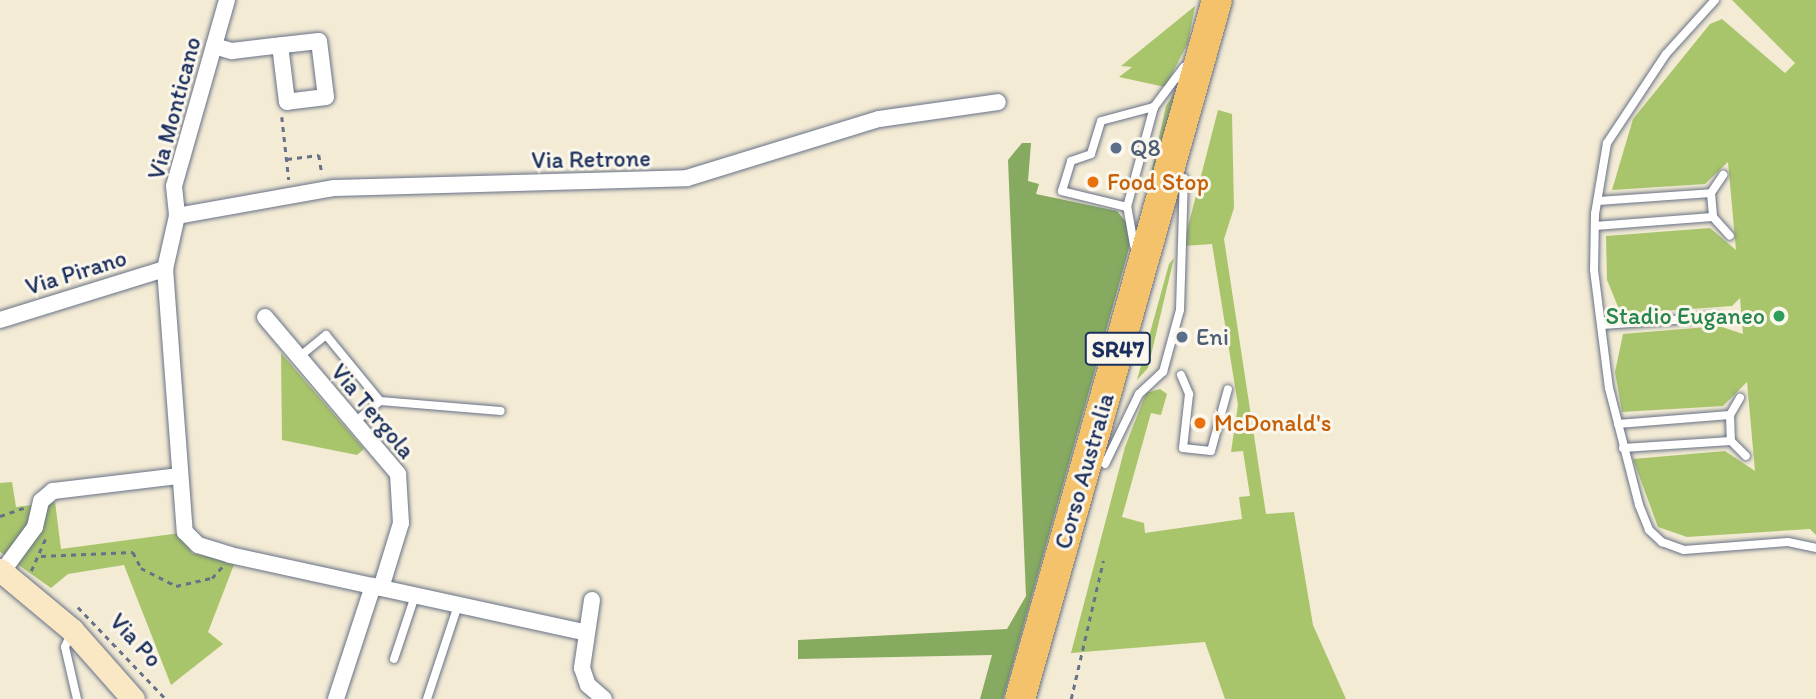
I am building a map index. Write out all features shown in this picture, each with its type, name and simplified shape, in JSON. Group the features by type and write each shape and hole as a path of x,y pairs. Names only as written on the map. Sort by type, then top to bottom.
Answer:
{"highway":[{"name":"Corso Australia","path":"1026,697 1105,464 1235,0"},
{"name":"Corso Australia","path":"1026,697 1132,296 1214,11"}],"main road":[{"path":"1,571 72,630 133,699"}],"street":[{"name":"Via Monticano","path":"165,269 177,216 174,186 227,0"},
{"path":"214,46 232,51 280,45 319,41 326,97 287,102 280,45"},
{"name":"Via Retrone","path":"177,216 334,188 688,178 879,119 998,102"},
{"path":"165,269 178,476 185,532 198,545 229,555 584,632"},
{"name":"Via Pirano","path":"0,320 165,269"},
{"name":"Via Tergola","path":"265,317 353,423 389,460 403,489 401,523 336,699"},
{"path":"1,571 35,527 40,504 53,491 178,476"},
{"path":"592,600 584,632 582,668 588,685 604,699"}],"lane":[{"path":"1715,0 1615,125 1595,226 1602,326 1618,424 1648,530 1662,542 1684,550 1788,542 1816,548"},
{"path":"1132,296 1135,225 1127,207 1154,107 1214,11"},
{"path":"1127,207 1062,191 1071,161 1091,154 1101,121 1154,107"},
{"path":"1723,175 1711,193 1713,218 1730,236"},
{"path":"1598,201 1711,193"},
{"path":"1595,226 1713,218"},
{"path":"1602,326 1718,317"},
{"path":"299,357 326,335 380,401"},
{"path":"1181,375 1189,394 1183,448 1211,451 1228,389"},
{"path":"1740,398 1730,415 1731,441 1746,456"},
{"path":"353,423 380,401 501,411"},
{"path":"1618,424 1730,415"},
{"path":"1623,449 1731,441"},
{"path":"394,659 415,596"},
{"path":"427,699 458,605"},
{"path":"72,630 65,647 76,699"}],"path":[{"path":"287,102 281,107 290,187"},
{"path":"287,159 319,155 323,183"},
{"path":"0,516 40,504"},
{"path":"41,556 133,552 141,568 176,586 212,578 229,555"},
{"path":"1071,699 1103,561"},
{"name":"Via Po","path":"78,607 166,699"}],"green space":[{"path":"1732,0 1816,0 1816,535 1810,529 1687,537 1658,527 1633,459 1725,451 1755,471 1747,382 1723,406 1622,412 1615,372 1623,334 1719,326 1743,334 1740,298 1732,306 1621,314 1607,280 1606,236 1710,228 1736,250 1728,162 1705,184 1612,190 1633,119 1710,24 1722,19 1785,73 1795,63"},
{"path":"1195,6 1188,43 1165,87 1119,77 1132,67 1121,66"},
{"path":"1178,87 1139,227 1166,106"},
{"path":"1218,110 1232,114 1234,208 1224,239 1266,514 1294,512 1313,625 1346,699 1225,699 1205,642 1071,653 1125,447 1146,393 1160,389 1167,394 1161,415 1151,413 1122,517 1144,523 1145,533 1242,519 1239,497 1250,496 1243,451 1231,452 1238,405 1212,244 1183,246"},
{"path":"1022,143 1031,143 1028,181 1039,184 1036,194 1117,211 1130,227 1130,245 1003,699 980,699 992,655 798,659 798,640 1007,629 1026,596 1008,160"},
{"path":"1174,258 1148,368 1137,380 1169,264"},
{"path":"281,353 364,449 357,455 282,440"},
{"path":"12,482 16,507 55,502 61,549 180,533 192,553 235,562 208,632 223,644 171,685 124,565 68,574 51,588 0,552 0,483"}],"place":[{"name":"Q8","path":"1116,148"},
{"name":"Food Stop","path":"1093,182"},
{"name":"Stadio Euganeo","path":"1779,316"},
{"name":"Eni","path":"1182,337"},
{"name":"McDonald's","path":"1200,423"}]}
